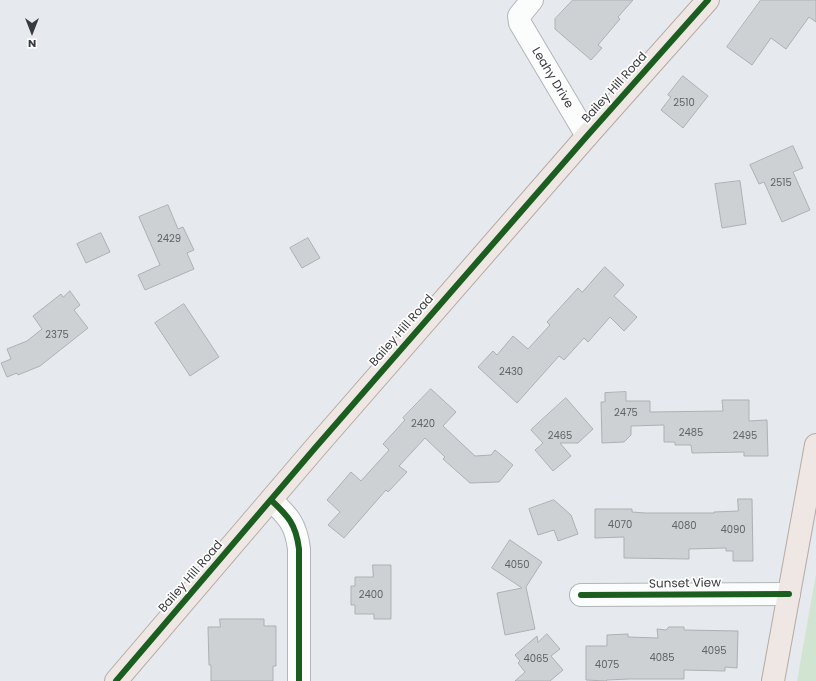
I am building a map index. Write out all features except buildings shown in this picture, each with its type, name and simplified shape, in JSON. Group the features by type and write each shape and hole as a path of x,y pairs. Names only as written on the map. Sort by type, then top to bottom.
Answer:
{"main road":[{"name":"Bailey Hill Road","path":"116,681 325,436 708,0"},
{"path":"773,681 816,445"}],"street":[{"name":"Leahy Drive","path":"532,0 520,14 519,19 587,136"},
{"path":"271,500 289,518 294,526 299,549 299,681"},
{"name":"Sunset View","path":"581,596 789,594"}],"green space":[{"path":"816,574 816,681 797,681"}],"cycle path":[{"path":"116,681 315,448 587,136 708,0"},
{"path":"271,500 287,516 298,540 299,681"},
{"path":"581,595 789,594"}]}
